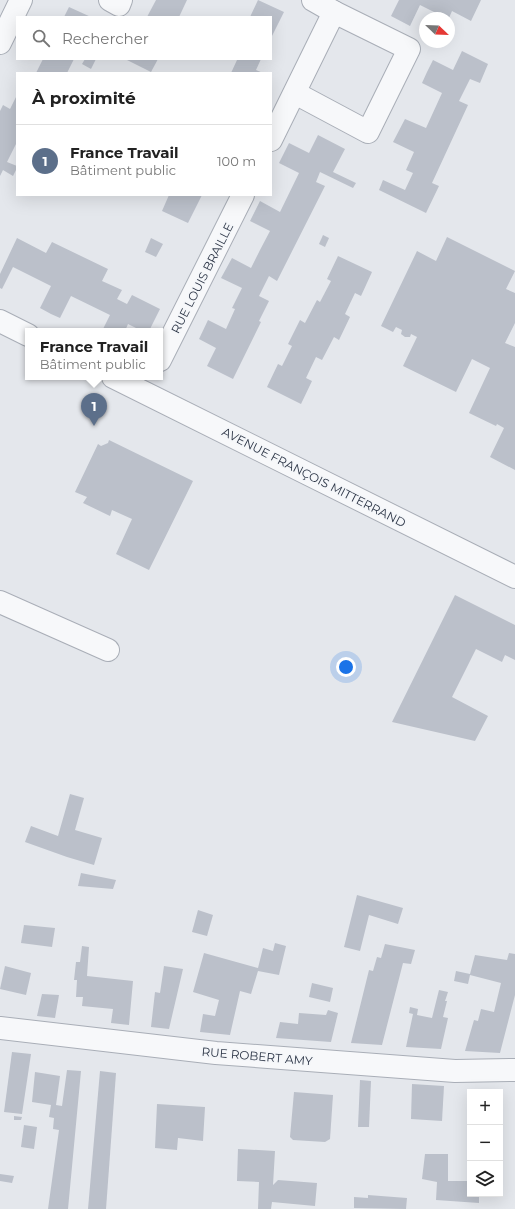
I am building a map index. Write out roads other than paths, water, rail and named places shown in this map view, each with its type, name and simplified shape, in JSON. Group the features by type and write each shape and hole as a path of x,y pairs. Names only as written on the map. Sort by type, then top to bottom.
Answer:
{"street":[{"path":"0,43 21,0"},
{"path":"110,0 119,5 121,0"},
{"path":"295,93 368,132 409,49 313,0"},
{"path":"272,138 334,12"},
{"name":"RUE LOUIS BRAILLE","path":"163,354 242,196"},
{"path":"0,321 25,334"},
{"name":"AVENUE FRANÇOIS MITTERRAND","path":"126,380 148,385 515,577"},
{"path":"0,602 108,650"},
{"name":"RUE ROBERT AMY","path":"0,1028 216,1053 455,1071 515,1070"}],"place":[{"name":"France Travail","path":"94,426"}]}
